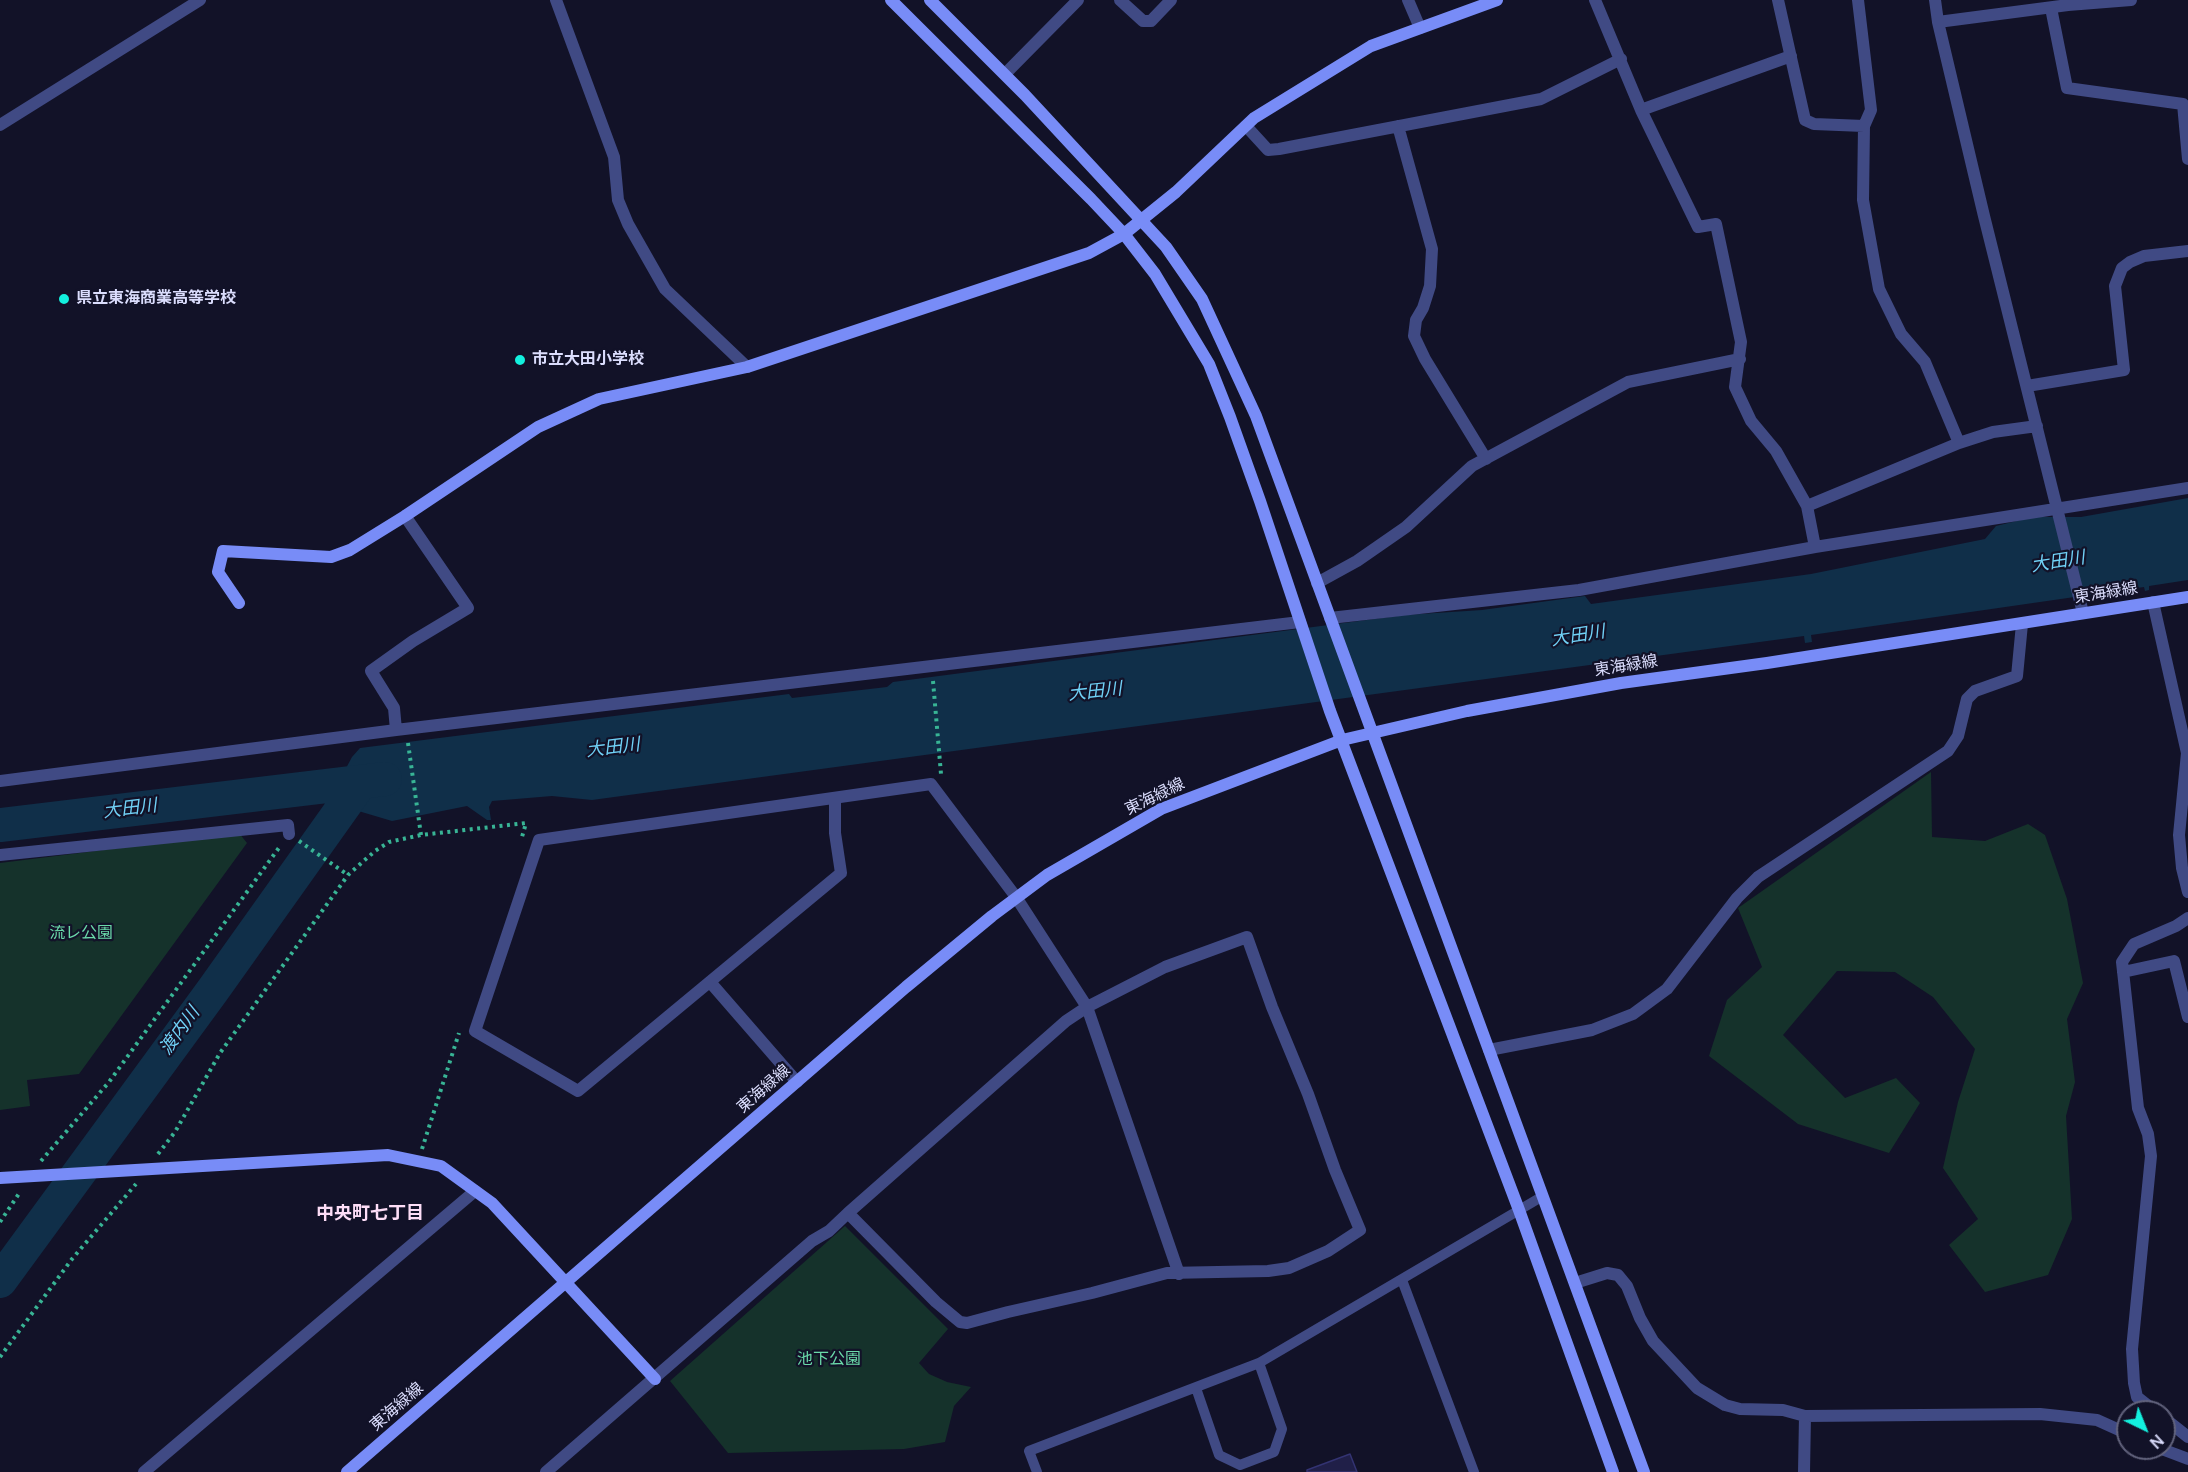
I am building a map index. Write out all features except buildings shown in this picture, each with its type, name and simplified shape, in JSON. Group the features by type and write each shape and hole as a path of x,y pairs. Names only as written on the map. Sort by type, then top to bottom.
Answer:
{"street":[{"path":"0,126 200,0"},
{"path":"556,0 614,157 618,200 628,224 665,290 747,367"},
{"path":"891,0 1124,234 1155,274 1209,364 1238,438 1330,711 1519,1210 1613,1472"},
{"path":"930,0 1005,74 1166,247 1202,299 1256,416 1644,1472"},
{"path":"1005,74 1078,0"},
{"path":"1120,0 1143,21 1151,21 1171,0"},
{"path":"1408,0 1420,28"},
{"path":"239,603 218,572 223,551 331,557 350,550 405,516 538,427 599,399 747,367 1089,253 1124,234 1176,192 1254,118 1371,46 1497,0"},
{"path":"1595,0 1641,110 1698,227 1716,224 1741,342 1735,387 1751,421 1776,451 1807,506 1815,547"},
{"path":"1778,0 1806,120 1814,124 1864,126"},
{"path":"1858,0 1871,110 1864,126 1863,200 1879,289 1901,334 1925,362 1959,443"},
{"path":"1935,0 1938,22 1983,216 2059,510 2082,609"},
{"path":"1938,22 2051,8 2067,2 2131,0"},
{"path":"2051,8 2067,88 2183,104 2188,159"},
{"path":"1641,110 1791,56"},
{"path":"1246,126 1268,150 1541,99 1621,59"},
{"path":"1398,126 1432,249 1430,286 1423,308 1416,320 1414,336 1425,359 1486,459"},
{"path":"2027,386 2124,370 2115,286 2122,268 2144,256 2188,251"},
{"path":"1317,584 1357,561 1406,527 1472,466 1628,382 1740,359"},
{"path":"1807,506 1959,443 1993,432 2037,426"},
{"path":"1331,622 1579,590 1815,547 2188,488"},
{"path":"396,730 394,708 371,670 413,641 468,608 405,516"},
{"name":"東海緑線","path":"347,1472 906,987 1016,897 1047,875 1161,809 1342,740 1467,711 1621,683 2022,624 2082,609 2188,597"},
{"path":"2153,602 2187,753 2179,835 2182,868 2188,892"},
{"path":"1489,1050 1592,1030 1633,1014 1667,989 1737,898 1758,877 1948,751 1958,736 1967,699 1976,691 2017,676 2022,624"},
{"path":"0,781 396,730 1302,626"},
{"path":"835,799 835,833 841,873 578,1091 475,1031 539,840 932,784 1016,897 1087,1007 1179,1274"},
{"path":"0,855 288,825 291,835"},
{"path":"2141,1400 2137,1397 2134,1383 2132,1349 2151,1156 2148,1134 2138,1108 2122,962 2134,944 2176,926 2188,918"},
{"path":"546,1472 812,1241 829,1231 848,1213 1066,1021 1087,1007 1165,968 1247,937 1272,1007 1360,1230 1328,1251 1289,1268 1268,1271 1167,1273 967,1323 960,1322 936,1302 848,1213"},
{"path":"2123,972 2174,961 2188,1017"},
{"path":"710,982 797,1082"},
{"path":"0,1178 388,1155 441,1166 492,1203 655,1379"},
{"path":"144,1472 475,1191"},
{"path":"1575,1283 1607,1273 1618,1275 1628,1286 1640,1318 1653,1341 1697,1388 1725,1405 1740,1409 1783,1410 1805,1416 2040,1414 2097,1420 2116,1429"},
{"path":"1804,1472 1805,1416"},
{"path":"2176,1428 2188,1437"}],"lane":[{"path":"1037,1472 1029,1450 1259,1363 1543,1196"},
{"path":"1402,1280 1474,1472"},
{"path":"1196,1388 1220,1455 1240,1465 1274,1452 1282,1429 1259,1363"}],"path":[{"path":"932,669 941,774"},
{"path":"408,738 421,835"},
{"path":"0,1357 72,1259 123,1202 141,1171 175,1132 220,1053 348,875 389,842 421,835 526,823"},
{"path":"0,1222 44,1158 109,1082 291,835 348,875"}],"green space":[{"path":"1931,772 1932,837 1985,841 2028,824 2045,835 2067,899 2083,983 2067,1019 2075,1082 2066,1116 2072,1219 2048,1275 1985,1292 1949,1245 1978,1219 1943,1168 1958,1102 1975,1049 1933,997 1895,972 1837,971 1783,1035 1845,1098 1896,1078 1920,1103 1889,1153 1798,1124 1709,1056 1727,1000 1762,967 1738,908"},
{"name":"流レ公園","path":"239,833 247,843 79,1074 27,1080 30,1106 0,1110 0,863"},
{"name":"池下公園","path":"845,1226 948,1329 919,1363 929,1374 947,1382 971,1387 954,1406 945,1442 904,1449 728,1453 670,1381"}],"water":[{"path":"2188,498 2188,580 2149,586 2149,590 2145,591 2144,587 1811,635 1812,642 1805,643 1804,636 592,800 552,796 492,801 489,807 491,820 487,820 467,806 392,821 328,802 352,757 360,748 789,694 792,698 887,687 893,682 1405,615 1482,610 1585,596 1591,604 1811,574 1985,539 1996,526 2033,517 2081,517"}],"waterway":[{"name":"大田川","path":"0,825 385,779"},
{"name":"渡内川","path":"0,1281 213,990 361,782"}],"place":[{"name":"県立東海商業高等学校","path":"64,299"},
{"name":"市立大田小学校","path":"520,360"}],"district":[{"name":"中央町七丁目","path":"370,1214"}]}
